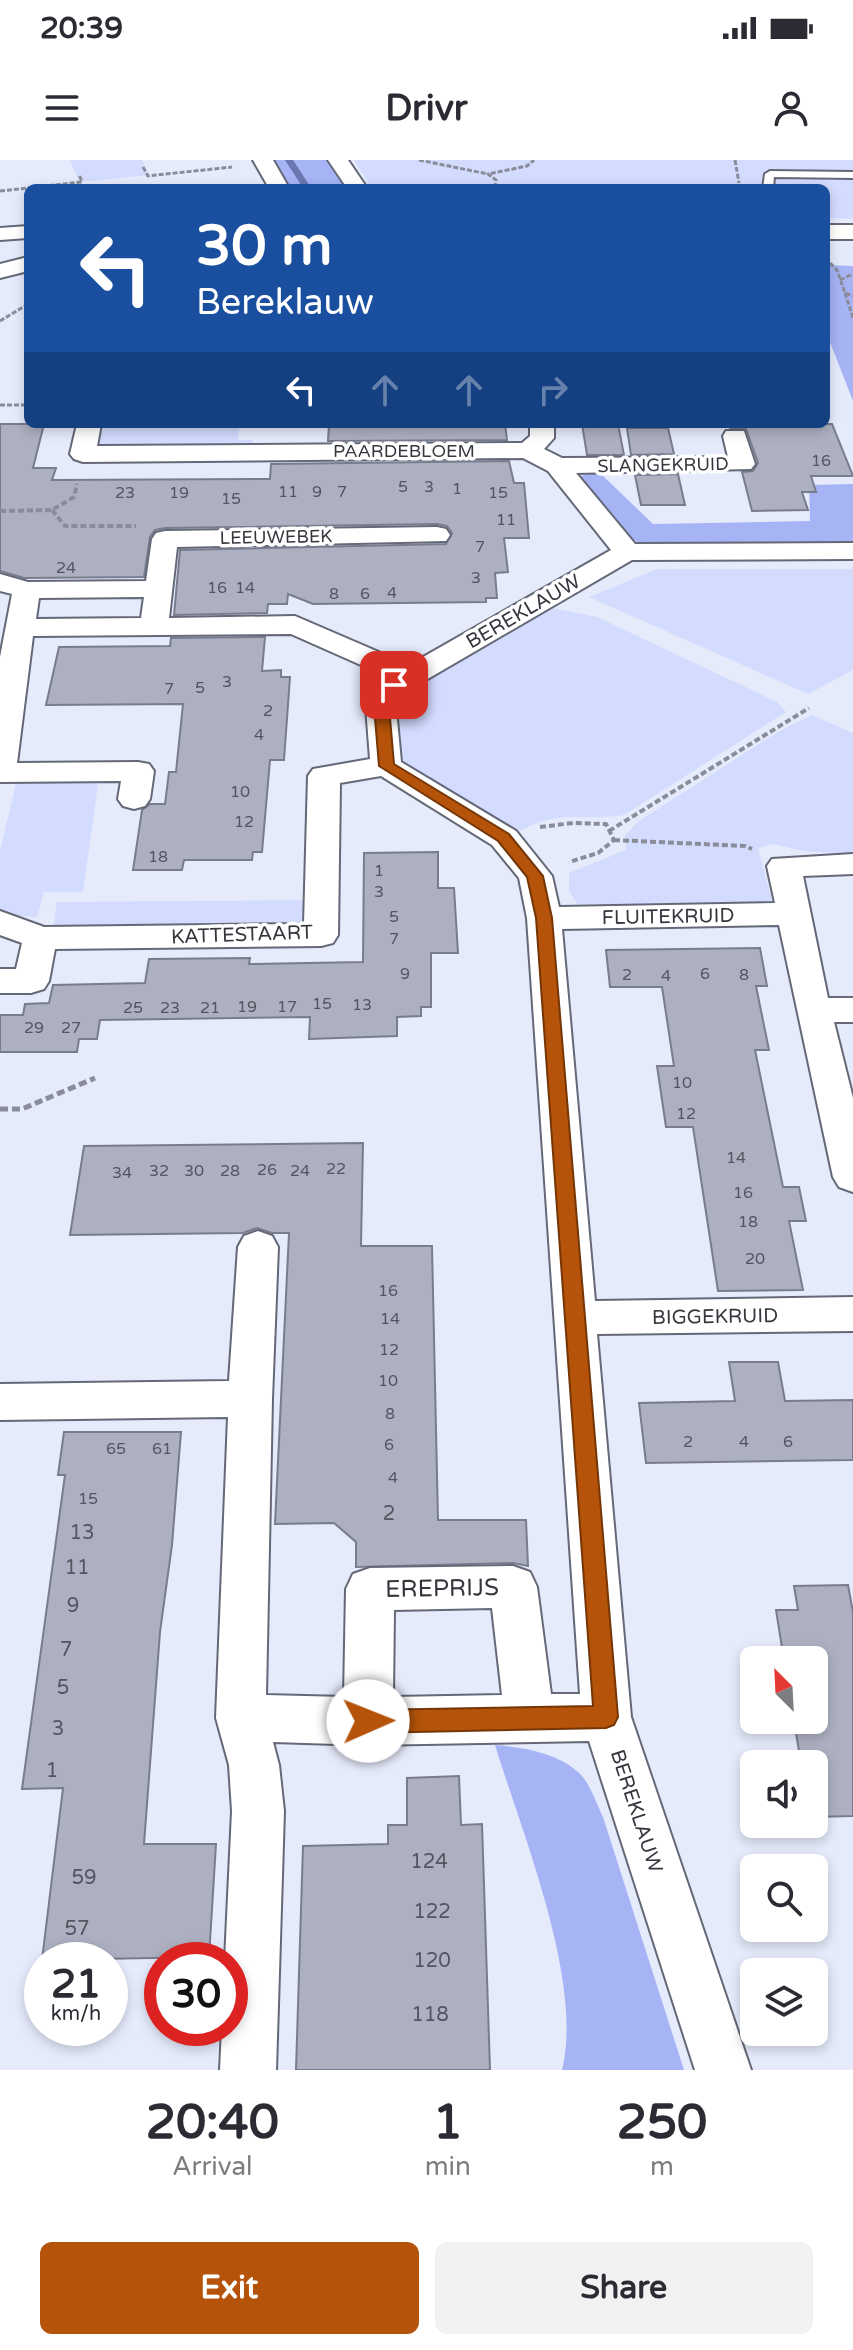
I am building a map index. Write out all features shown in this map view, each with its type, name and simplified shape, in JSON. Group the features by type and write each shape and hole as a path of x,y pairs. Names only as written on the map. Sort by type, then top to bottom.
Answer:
{"street":[{"path":"338,160 354,184"},
{"path":"264,162 277,184"},
{"path":"0,234 24,232"},
{"path":"830,232 853,232"},
{"path":"0,256 24,251"},
{"path":"0,271 24,265"},
{"path":"83,454 88,428"},
{"path":"280,428 280,452"},
{"path":"528,450 542,438 542,428"},
{"name":"SLANGEKRUID","path":"557,466 742,464 735,436"},
{"name":"PAARDEBLOEM","path":"83,454 528,450"},
{"name":"SLANGEKRUID","path":"528,450 557,466 627,552"},
{"name":"LEEUWEBEK","path":"165,539 437,535"},
{"path":"154,627 165,539"},
{"name":"BEREKLAUW","path":"386,766 380,694 627,552 853,551"},
{"path":"134,799 138,771 0,772 5,681 19,628 13,586 157,589"},
{"path":"19,628 295,625 409,676"},
{"path":"386,766 504,838 540,897"},
{"name":"KATTESTAART","path":"0,922 40,938 321,935 324,776 386,766"},
{"path":"853,864 784,866 813,1010 841,1077 853,1177"},
{"name":"BEREKLAUW","path":"540,897 606,1717 723,2070"},
{"name":"FLUITEKRUID","path":"540,897 792,914"},
{"path":"0,981 31,981 40,938"},
{"path":"813,1010 853,1010"},
{"path":"248,2070 258,1811 254,1765 241,1718 250,1399 258,1247"},
{"name":"BIGGEKRUID","path":"576,1318 853,1314"},
{"path":"0,1402 250,1399"},
{"name":"EREPRIJS","path":"368,1721 370,1589 513,1587 530,1719"},
{"path":"241,1718 368,1721 606,1717"}],"lane":[{"path":"769,184 770,174 853,175"}],"path":[{"path":"419,160 488,174 527,166 534,160"},
{"path":"735,160 738,184"},
{"path":"143,167 148,176 264,162"},
{"path":"64,184 82,182 79,174"},
{"path":"488,174 496,180 496,184"},
{"path":"0,191 24,188"},
{"path":"830,263 835,267 853,318"},
{"path":"840,280 853,274"},
{"path":"845,293 853,296"},
{"path":"0,321 24,306"},
{"path":"0,405 24,405"},
{"path":"0,511 52,510 74,497 83,454"},
{"path":"52,510 65,526 159,526 165,539"},
{"path":"609,831 809,708"},
{"path":"504,838 545,825 573,823 606,824 614,840"},
{"path":"540,897 614,840 745,846 784,866"},
{"path":"0,1109 22,1109 95,1078"}],"shaded area":[{"path":"70,160 142,160 149,175 79,182"},
{"path":"272,160 327,160 342,184 287,184"},
{"path":"354,160 853,160 853,219 830,218 830,184 369,184"},
{"path":"830,265 853,266 853,401 830,342"},
{"path":"101,428 240,428 238,440 253,440 252,446 99,447"},
{"path":"599,472 653,524 810,521 809,485 853,484 853,544 642,544 630,538 576,477"},
{"path":"657,569 853,569 853,670 808,694 589,597"},
{"path":"552,608 597,617 777,702 786,712 624,815 559,818 518,832 406,765 398,738 398,708 406,691"},
{"path":"812,715 853,733 853,854 803,851 773,844 758,848 772,901 739,904 577,904 569,890 569,873 626,850 625,835 639,821 776,733"},
{"path":"99,777 83,892 44,892 37,917 0,915 0,851 17,779"},
{"path":"307,900 304,929 53,930 57,902"},
{"path":"495,1745 554,1757 575,1769 589,1786 603,1817 684,2070 562,2070 567,2034 558,1952 534,1863"}],"building":[{"path":"0,424 43,428 33,468 56,468 52,480 270,479 271,464 509,461 514,483 524,483 529,538 504,538 508,572 495,573 497,598 486,598 486,602 313,604 288,594 287,604 268,604 267,613 174,615 180,550 446,544 452,533 447,526 437,524 165,528 155,530 150,537 144,577 24,578 0,571"},
{"path":"832,424 853,476 811,476 816,492 802,492 808,510 752,511 742,472 753,471 758,463 746,429 730,428 830,428"},
{"path":"329,428 506,428 507,440 328,441"},
{"path":"583,428 619,428 624,455 587,455"},
{"path":"627,428 668,428 674,454 631,455"},
{"path":"678,474 685,505 641,505 635,475"},
{"path":"265,637 262,671 281,670 281,677 290,677 284,760 270,760 262,852 253,852 252,860 184,860 182,870 133,870 142,810 150,804 165,804 169,772 176,772 183,704 46,705 59,647 170,646 171,638"},
{"path":"438,852 438,888 454,888 458,953 431,953 431,1007 421,1007 421,1016 397,1017 397,1036 309,1039 310,1017 100,1020 97,1039 79,1039 77,1052 0,1052 0,1015 23,1015 25,1004 49,1003 53,985 145,983 149,959 250,958 249,964 363,962 364,853"},
{"path":"760,948 767,986 756,986 769,1050 755,1050 783,1187 799,1187 806,1221 789,1221 803,1290 718,1291 693,1127 666,1127 657,1066 674,1066 662,987 610,987 606,950"},
{"path":"363,1143 361,1246 432,1246 438,1520 526,1520 528,1566 513,1563 356,1567 356,1542 334,1523 275,1524 289,1233 272,1233 257,1228 243,1233 70,1235 84,1146"},
{"path":"729,1362 778,1362 785,1401 853,1400 853,1460 646,1463 639,1403 735,1401"},
{"path":"64,1432 181,1432 172,1545 160,1632 144,1844 216,1844 210,1942 144,1942 144,1958 128,1958 128,1942 44,1942 63,1788 22,1789 65,1475 58,1475"},
{"path":"848,1585 853,1612 853,1816 828,1817 828,1750 799,1750 796,1734 828,1734 828,1646 782,1646 776,1610 798,1610 794,1586"},
{"path":"459,1776 461,1825 482,1824 490,2070 296,2070 303,1846 388,1844 388,1825 407,1825 407,1778"}],"waterway":[{"path":"289,160 304,184"}],"route":[{"path":"368,1721 606,1717 544,918 535,876 504,838 386,766 380,694 394,685"}]}
